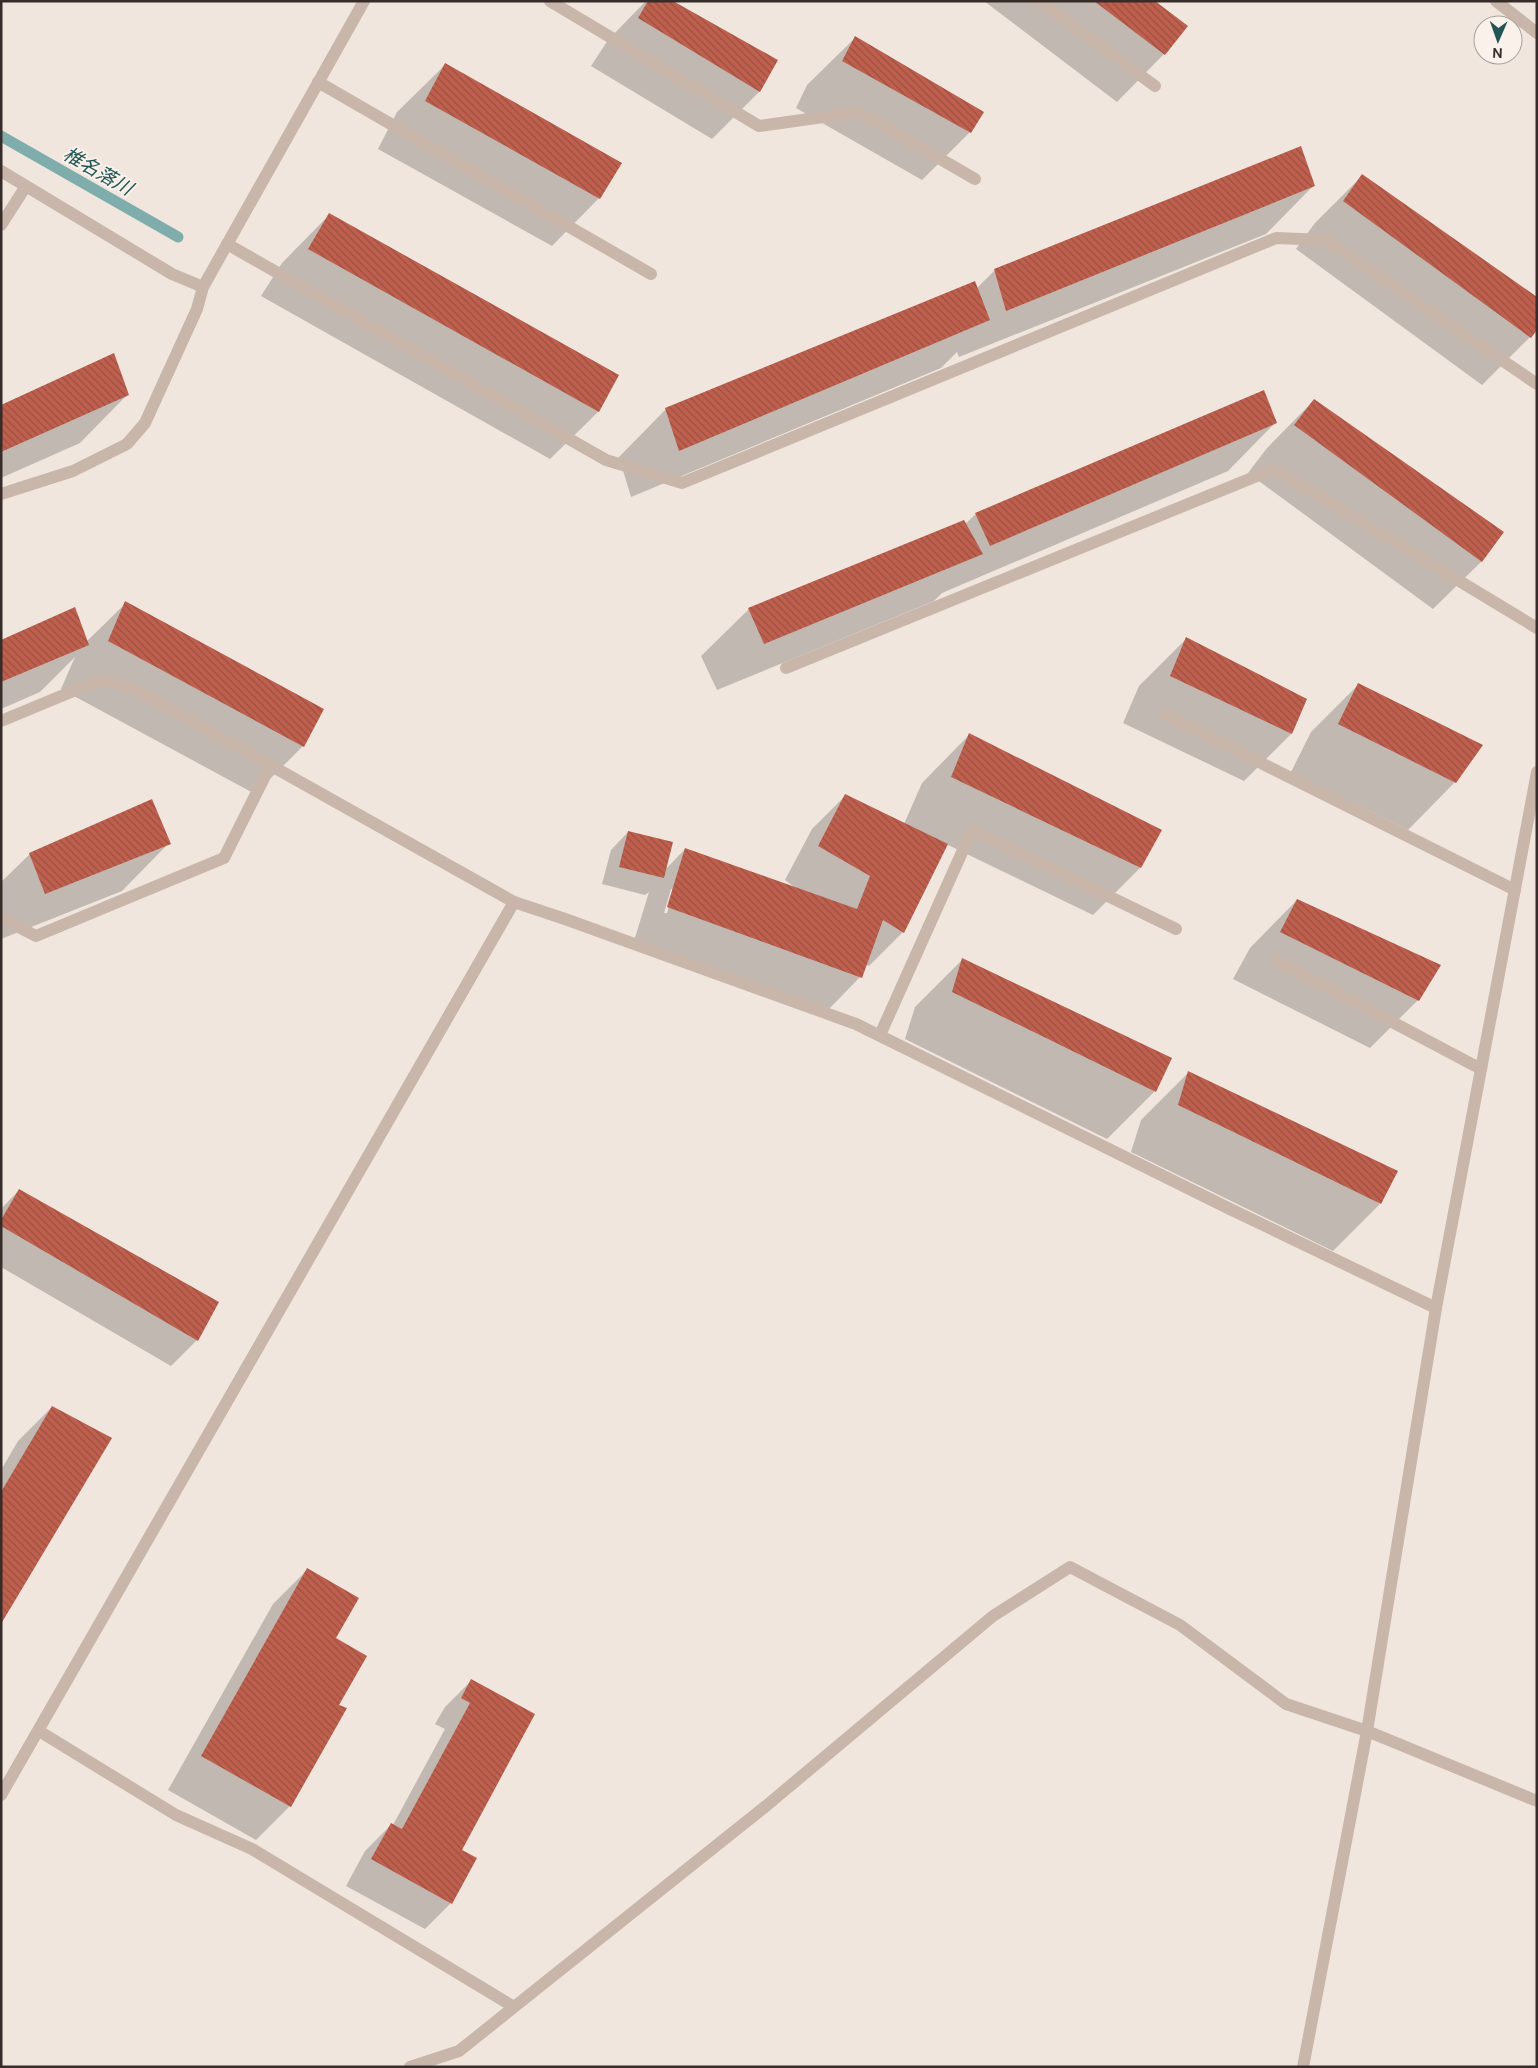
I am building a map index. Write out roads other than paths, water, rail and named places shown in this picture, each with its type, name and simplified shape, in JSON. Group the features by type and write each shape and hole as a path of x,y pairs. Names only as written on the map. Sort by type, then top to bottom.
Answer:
{"street":[{"path":"1,494 73,471 128,444 145,423 197,309 203,287 364,1"},
{"path":"550,1 759,126 859,112 975,180"},
{"path":"1039,1 1155,86"},
{"path":"1496,1 1537,33"},
{"path":"318,82 651,274"},
{"path":"1,172 172,274 203,287"},
{"path":"1,225 26,186"},
{"path":"227,244 606,460 682,483 1276,238 1326,240 1537,384"},
{"path":"786,668 1274,470 1537,628"},
{"path":"1,721 94,682 114,682 140,692 514,902 847,1020 1230,1209 1436,1308"},
{"path":"1165,715 1515,890"},
{"path":"1,918 36,936 224,858 270,766"},
{"path":"1303,2067 1367,1731 1436,1308 1537,772"},
{"path":"880,1036 972,830 1176,929"},
{"path":"1,1795 514,902"},
{"path":"1277,961 1481,1069"},
{"path":"410,2067 459,2052 766,1806 993,1616 1070,1567 1180,1625 1286,1704 1367,1731 1537,1801"},
{"path":"39,1731 176,1815 252,1849 514,2007"}],"waterway":[{"name":"椎名落川","path":"1,136 178,237"}]}
